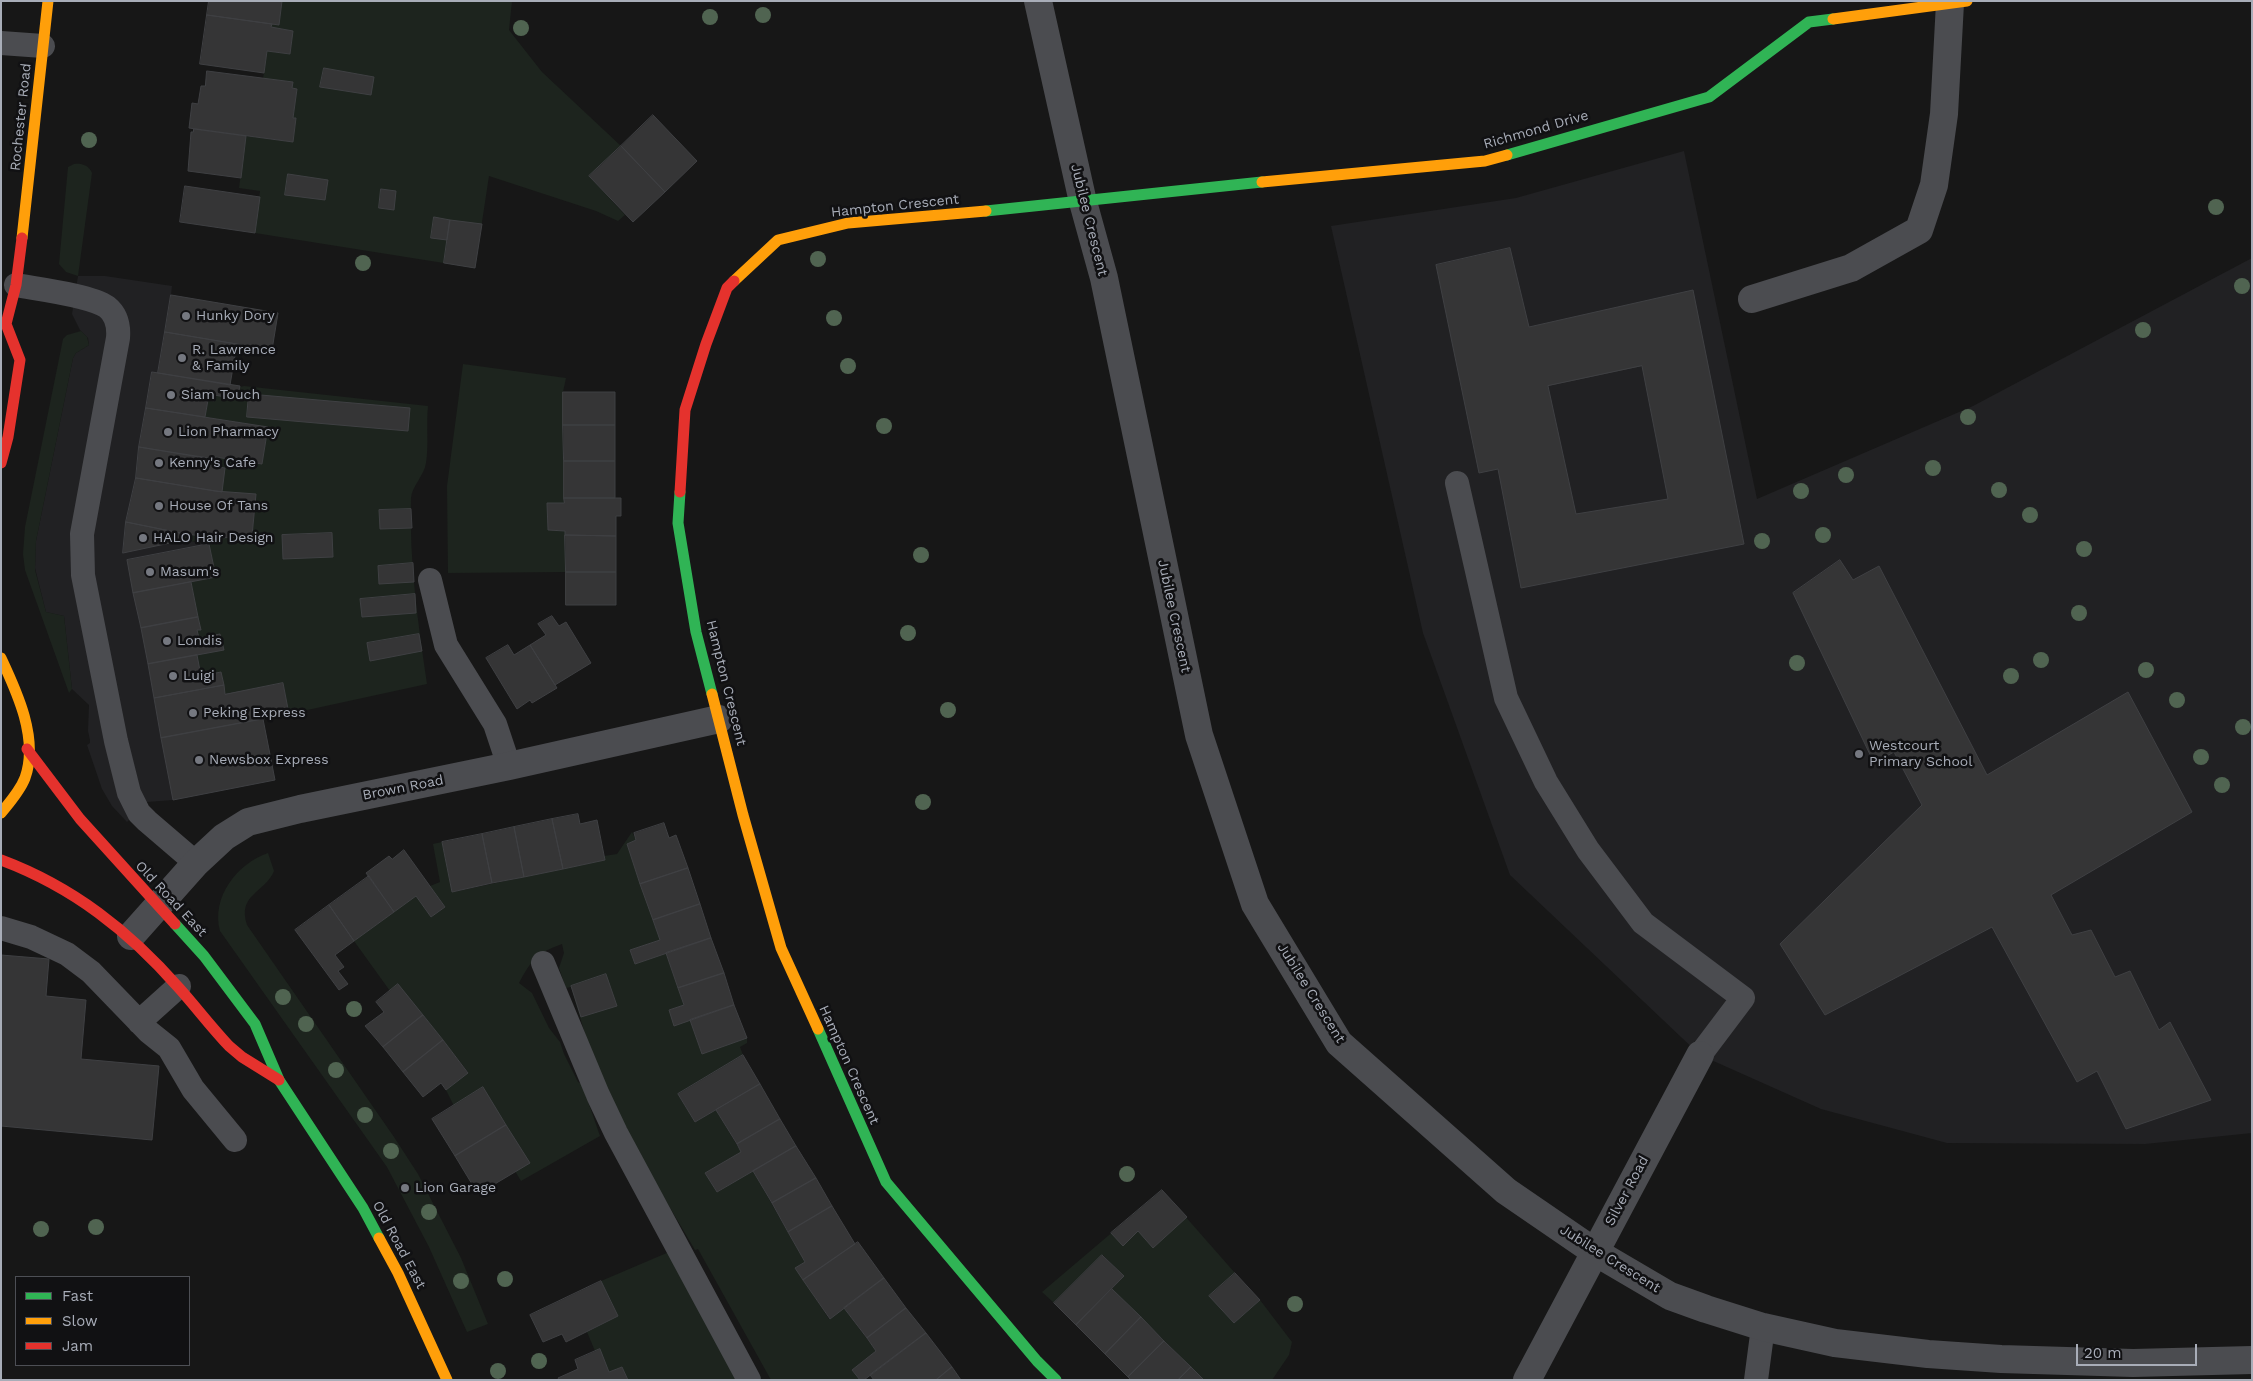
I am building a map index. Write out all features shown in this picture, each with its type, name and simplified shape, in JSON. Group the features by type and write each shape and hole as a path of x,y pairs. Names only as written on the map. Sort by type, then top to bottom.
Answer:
{"street":[{"name":"Rochester Road","path":"1,463 8,437 20,360 3,324 16,285 33,152 48,1"},
{"name":"Jubilee Crescent","path":"1038,1 1083,202 1104,278 1199,735 1255,904 1340,1043 1506,1191 1595,1252 1670,1296 1763,1327 1835,1343 1946,1356 2133,1362 2252,1360"},
{"name":"Richmond Drive","path":"1083,202 1268,181 1485,161 1709,97 1809,22 1959,2"},
{"path":"1752,299 1851,268 1919,230 1934,184 1959,2"},
{"name":"Hampton Crescent","path":"1056,1380 1037,1362 886,1182 781,948 696,632 678,523 685,410 706,344 727,288 778,240 848,223 1083,202"},
{"path":"1,658 18,694 23,712 27,749 27,771 20,786 1,813"},
{"name":"Brown Road","path":"130,936 159,907 196,863 237,828 267,816 509,766 719,719"},
{"name":"Old Road East","path":"27,749 80,819 204,956 255,1024 279,1080 364,1208 398,1272 447,1380"},
{"name":"Old Road East","path":"1,860 34,872 66,889 97,909 130,936 179,986 237,1052 279,1080"},
{"name":"Silver Road","path":"1527,1380 1700,1055"}],"lane":[{"path":"1,43 43,46"},
{"path":"16,285 100,303 113,314 119,326 82,534 83,574 116,741 129,792 139,813 196,863"},
{"path":"1457,483 1506,698 1546,782 1588,850 1643,923 1743,998 1700,1055"},
{"path":"430,580 446,644 495,724 509,766"},
{"path":"1,928 31,936 67,954 91,972 139,1022 169,1048 179,1061 193,1089 235,1140"},
{"path":"543,963 598,1095 616,1133 749,1380"},
{"path":"139,1022 179,986"},
{"path":"1756,1380 1763,1327"}],"shaded area":[{"path":"282,1 512,1 509,30 542,72 621,146 589,176 625,215 618,221 596,211 489,176 475,268 255,233 260,191 239,188 246,136 293,142 296,119 293,118 297,89 292,88 293,82 263,79 267,51 290,54 293,31 271,27 272,24 279,25"},
{"name":"Westcourt Primary School","path":"1684,151 1757,499 1973,406 2252,258 2252,1133 2145,1144 1947,1143 1821,1109 1700,1055 1510,875 1423,633 1331,226 1516,198"},
{"path":"74,164 84,165 92,173 78,276 66,272 59,264 68,167"},
{"path":"78,276 105,276 172,286 171,295 278,313 272,350 237,344 230,385 237,399 208,400 205,417 268,427 262,464 215,459 204,464 225,468 256,494 252,536 184,540 209,544 216,577 191,582 201,630 199,638 220,634 224,650 283,683 289,714 263,719 275,780 173,800 147,802 127,822 112,806 102,789 87,745 90,743 88,731 89,705 72,689 64,616 46,612 35,568 36,541 73,358 76,353 89,345 88,338 80,330 72,314"},
{"path":"81,331 87,337 89,345 76,353 73,358 36,541 35,570 46,612 64,616 72,689 69,693 25,570 23,554 25,527 63,339 67,335"},
{"path":"463,364 566,378 563,392 564,503 547,504 548,530 565,531 566,572 448,573 447,486"},
{"path":"240,387 428,406 426,463 411,498 411,545 415,592 427,684 289,714 283,683 225,694 201,676 197,655 223,650 220,634 199,638 197,630 200,630 191,582 216,577 209,544 184,540 185,534 220,538 252,536 256,494 222,492 225,468 204,464 205,458 214,459 215,457 262,464 268,427 205,417 208,400 213,401 214,395 237,399"},
{"path":"632,832 636,840 627,844 660,940 630,950 635,964 666,953 684,1005 669,1010 690,1020 702,1054 747,1038 747,1043 740,1047 743,1055 678,1094 695,1122 716,1110 741,1152 705,1173 717,1192 753,1171 805,1262 796,1268 829,1319 844,1308 876,1351 852,1370 860,1380 771,1380 698,1249 695,1250 637,1152 592,1057 571,987 566,988 559,968 564,953 562,944 536,958 519,983 532,993 549,1028 560,1042 578,1082 582,1084 600,1136 521,1181 515,1171 454,1106 446,1090 468,1072 423,1015 390,991 354,941 416,896 431,917 445,907 430,886 440,882 433,844 442,842 453,892 605,860 604,856 617,854"},
{"path":"268,853 274,871 265,884 249,900 245,915 247,925 418,1174 461,1258 488,1324 467,1332 429,1247 387,1167 220,931 219,906 229,883 246,865"},
{"path":"1162,1190 1235,1273 1210,1296 1234,1323 1260,1300 1292,1342 1289,1355 1272,1380 1204,1380 1112,1289 1124,1276 1103,1255 1054,1303 1042,1292"},
{"path":"669,1252 738,1380 628,1380 622,1367 609,1372 595,1351 587,1332 618,1316 601,1281"}],"building":[{"path":"209,1 282,1 279,25 207,15"},
{"path":"207,15 272,24 271,27 293,31 290,54 267,51 264,73 200,64"},
{"path":"324,68 374,77 371,95 320,87"},
{"path":"207,71 293,82 292,88 297,89 293,118 296,118 293,142 189,128 192,103 198,104 201,86 205,86"},
{"path":"653,115 697,161 665,192 621,146"},
{"path":"194,129 246,136 241,178 188,171 191,132"},
{"path":"621,146 665,192 633,222 589,176"},
{"path":"288,174 328,180 325,200 285,195"},
{"path":"185,186 260,197 255,233 180,222"},
{"path":"381,189 396,191 394,210 379,208"},
{"path":"434,217 450,220 447,240 431,238"},
{"path":"450,220 482,224 475,268 444,263"},
{"path":"1510,248 1529,327 1693,290 1744,544 1521,588 1498,469 1479,473 1436,265","holes":["1642,366 1668,499 1576,514 1548,386"]},
{"path":"171,295 278,313 272,350 165,332"},
{"path":"165,332 237,344 230,385 158,373"},
{"path":"152,372 240,386 237,399 214,395 214,401 208,400 205,417 146,408"},
{"path":"563,392 615,392 615,425 563,425"},
{"path":"249,394 410,408 408,431 247,417"},
{"path":"146,408 268,427 262,464 139,447"},
{"path":"563,425 615,425 615,461 564,461"},
{"path":"139,447 205,458 204,464 225,468 222,492 136,478"},
{"path":"564,461 615,461 615,498 564,498"},
{"path":"136,478 215,491 256,494 252,536 220,538 185,534 126,522"},
{"path":"564,498 621,498 621,516 616,516 616,536 565,535 565,531 548,530 547,503 564,503"},
{"path":"411,509 412,528 380,529 379,510"},
{"path":"126,522 185,534 184,540 123,553"},
{"path":"332,533 333,557 283,559 282,535"},
{"path":"565,535 616,536 616,572 566,572"},
{"path":"209,544 216,577 133,593 127,560"},
{"path":"1840,560 1853,580 1879,566 1987,775 2128,692 2192,812 2051,895 2072,935 2091,930 2115,977 2130,971 2159,1030 2170,1022 2211,1100 2126,1129 2097,1071 2077,1082 1992,927 1825,1015 1780,944 1922,805 1894,752 1874,763 1793,593"},
{"path":"413,563 414,582 379,584 378,566"},
{"path":"566,572 616,572 616,605 566,605"},
{"path":"191,582 198,617 141,628 133,593"},
{"path":"415,594 416,613 362,617 360,599"},
{"path":"552,616 559,626 566,622 591,663 555,685 530,645 546,635 538,624"},
{"path":"198,617 201,630 197,630 199,638 220,634 224,650 148,664 141,628"},
{"path":"419,634 422,651 370,661 367,643"},
{"path":"508,645 514,655 530,645 557,688 532,703 530,700 517,709 486,658"},
{"path":"197,655 201,676 221,672 224,685 154,698 148,664"},
{"path":"283,683 289,714 161,738 154,698 224,685 225,694"},
{"path":"263,719 275,780 173,800 161,738"},
{"path":"578,814 580,824 597,820 605,860 563,869 552,819"},
{"path":"552,819 563,869 524,877 514,827"},
{"path":"664,823 669,838 676,835 688,868 640,884 627,844 636,840 634,833"},
{"path":"514,827 524,877 492,883 482,834"},
{"path":"482,834 492,883 452,892 442,842"},
{"path":"404,850 445,907 431,917 416,896 394,912 366,873 389,856 392,859"},
{"path":"688,868 700,904 653,920 640,884"},
{"path":"369,876 394,912 354,941 329,905"},
{"path":"700,904 711,938 635,964 630,950 660,940 653,920"},
{"path":"329,905 354,941 335,955 344,967 338,971 348,984 339,990 295,930"},
{"path":"711,938 724,973 678,988 666,953"},
{"path":"1,955 49,959 46,996 86,1000 81,1059 159,1066 152,1140 1,1126"},
{"path":"724,973 734,1005 674,1026 669,1010 684,1005 678,988"},
{"path":"606,974 617,1006 581,1017 571,986"},
{"path":"398,984 423,1015 383,1047 365,1026 384,1012 376,1002"},
{"path":"734,1005 747,1038 702,1054 690,1020"},
{"path":"423,1015 443,1040 403,1072 383,1047"},
{"path":"443,1040 468,1073 446,1090 441,1083 423,1097 403,1072"},
{"path":"743,1055 760,1084 695,1122 678,1094"},
{"path":"760,1084 780,1119 737,1144 716,1110"},
{"path":"483,1087 506,1125 455,1156 432,1119"},
{"path":"780,1119 796,1146 717,1192 705,1173 741,1152 737,1144"},
{"path":"506,1125 530,1163 478,1194 455,1156"},
{"path":"796,1146 816,1178 772,1203 753,1171"},
{"path":"816,1178 832,1206 788,1232 772,1203"},
{"path":"1162,1190 1187,1217 1153,1248 1138,1231 1123,1246 1111,1233"},
{"path":"832,1206 855,1244 803,1280 795,1268 805,1262 788,1232"},
{"path":"858,1242 884,1278 830,1319 803,1280"},
{"path":"1102,1255 1124,1276 1076,1325 1054,1303"},
{"path":"1235,1273 1260,1300 1234,1323 1209,1296"},
{"path":"884,1278 906,1308 867,1338 844,1308"},
{"path":"601,1281 618,1316 566,1342 562,1334 543,1342 530,1315"},
{"path":"1112,1289 1141,1317 1105,1354 1076,1325"},
{"path":"906,1308 926,1333 864,1380 860,1380 852,1370 876,1351 867,1338"},
{"path":"1141,1317 1164,1341 1128,1377 1105,1354"},
{"path":"926,1333 952,1367 936,1380 874,1380 870,1375"},
{"path":"1164,1341 1191,1367 1178,1380 1131,1380 1128,1377"},
{"path":"600,1349 609,1372 622,1367 628,1380 559,1380 558,1378 578,1369 575,1360"},
{"path":"952,1367 961,1380 936,1380"},
{"path":"1191,1367 1204,1380 1178,1380"}],"traffic: fast":[{"path":"1507,155 1709,97 1809,22 1833,19"},
{"path":"986,211 1262,182"},
{"path":"680,492 678,523 696,632 712,694"},
{"path":"175,924 204,956 255,1024 279,1080 363,1208 379,1238"},
{"path":"818,1029 886,1182 1037,1361 1056,1380"}],"traffic: slow":[{"path":"22,238 48,1"},
{"path":"1833,19 1967,1"},
{"path":"1262,182 1485,161 1507,155"},
{"path":"734,281 778,240 848,223 986,211"},
{"path":"1,658 24,716 29,748 29,763 23,783 1,813"},
{"path":"712,694 743,815 781,948 818,1029"},
{"path":"379,1238 398,1273 447,1380"}],"traffic: jam":[{"path":"1,463 8,437 20,360 6,324 16,285 22,238"},
{"path":"680,492 685,410 706,344 727,288 734,281"},
{"path":"27,749 80,819 175,924"},
{"path":"1,860 52,883 76,897 120,930 160,967 229,1046 242,1057 279,1080"}],"place":[{"name":"Hunky Dory","path":"186,316"},
{"name":"R. Lawrence & Family","path":"182,358"},
{"name":"Siam Touch","path":"171,395"},
{"name":"Lion Pharmacy","path":"168,432"},
{"name":"Kenny's Cafe","path":"159,463"},
{"name":"House Of Tans","path":"159,506"},
{"name":"HALO Hair Design","path":"143,538"},
{"name":"Masum's","path":"150,572"},
{"name":"Londis","path":"167,641"},
{"name":"Luigi","path":"173,676"},
{"name":"Peking Express","path":"193,713"},
{"name":"Westcourt Primary School","path":"1859,754"},
{"name":"Newsbox Express","path":"199,760"},
{"name":"Lion Garage","path":"405,1188"}]}
